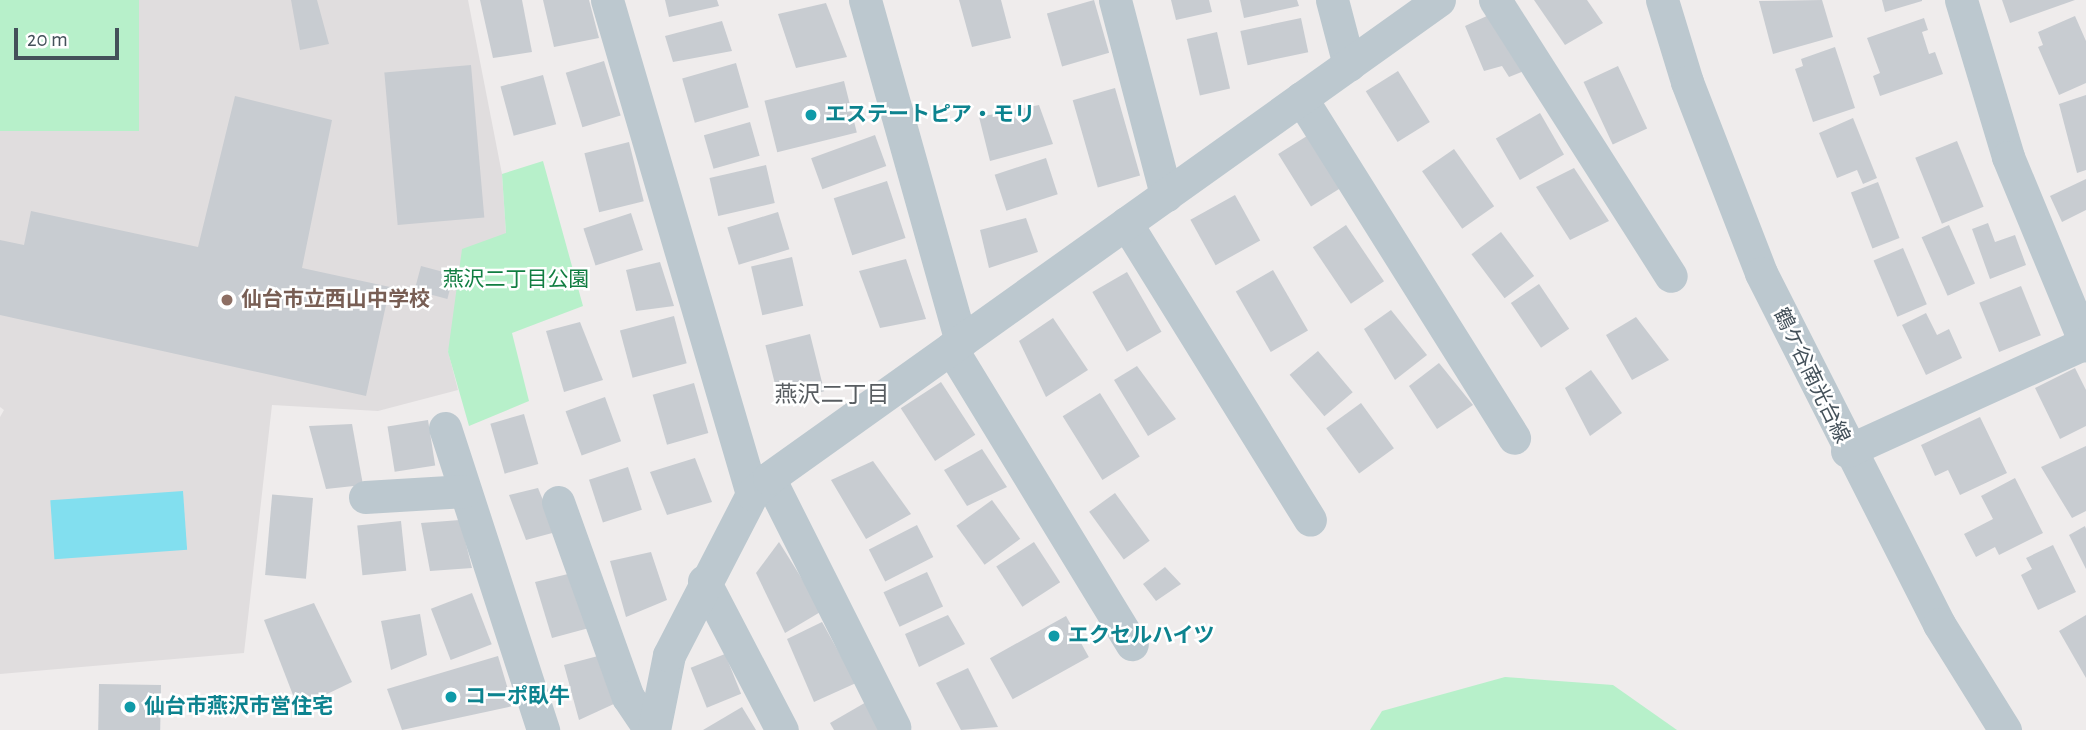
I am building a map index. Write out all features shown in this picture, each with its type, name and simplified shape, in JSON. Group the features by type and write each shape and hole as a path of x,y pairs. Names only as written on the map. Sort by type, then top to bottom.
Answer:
{"street":[{"path":"607,0 761,486 894,727"},
{"path":"865,0 956,345 1132,644"},
{"path":"1115,0 1166,195"},
{"path":"1332,0 1349,65"},
{"path":"652,730 669,655 704,581 761,486 1438,0"},
{"path":"1495,0 1671,276"},
{"name":"鶴ケ谷南光台線","path":"1662,0 1687,82 1761,273 1847,451 1939,624 2005,730"},
{"path":"1847,451 2086,344 2008,157 1961,0"},
{"path":"1301,98 1514,439"},
{"path":"1126,223 1310,520"},
{"path":"445,428 543,730"},
{"path":"365,497 465,491"},
{"path":"558,502 628,697 652,730"},
{"path":"704,581 782,730"}],"shaded area":[{"name":"仙台市立西山中学校","path":"0,0 468,0 502,174 506,233 448,351 458,390 378,411 272,405 244,653 0,674 0,417 4,410 0,407"}],"green space":[{"path":"0,0 139,0 139,131 0,131"},
{"name":"燕沢二丁目公園","path":"543,161 583,306 512,333 529,401 469,426 448,352 462,249 506,233 502,174"},
{"path":"1505,677 1613,685 1677,730 1370,730 1382,711"}],"water":[{"path":"183,491 187,550 54,559 50,500"}],"building":[{"path":"291,0 317,0 329,44 300,50"},
{"path":"480,0 522,0 532,52 493,58"},
{"path":"543,0 589,0 599,38 554,47"},
{"path":"665,0 717,0 719,6 669,17"},
{"path":"959,0 1001,0 1011,38 972,47"},
{"path":"1094,0 1109,53 1062,66 1047,14"},
{"path":"1171,0 1209,0 1212,12 1176,20"},
{"path":"1240,0 1297,0 1299,6 1244,18"},
{"path":"1534,0 1587,0 1603,23 1565,45"},
{"path":"1822,0 1833,37 1773,54 1759,1"},
{"path":"1882,0 1922,0 1922,1 1885,12"},
{"path":"2002,0 2075,0 2010,23"},
{"path":"826,3 847,57 796,68 778,14"},
{"path":"1489,15 1524,71 1509,77 1502,66 1484,71 1465,26"},
{"path":"2075,16 2086,41 2086,83 2059,95 2038,47 2043,45 2038,32"},
{"path":"1301,18 1308,52 1248,65 1240,31"},
{"path":"1924,18 1928,30 1922,32 1929,54 1935,52 1943,74 1880,96 1873,76 1880,73 1867,38"},
{"path":"722,21 732,51 673,62 665,36"},
{"path":"1217,32 1230,89 1200,95 1187,39"},
{"path":"1835,47 1855,108 1813,122 1795,69 1803,66 1801,59"},
{"path":"604,61 621,116 582,127 566,73"},
{"path":"736,63 749,107 695,123 682,78"},
{"path":"471,65 484,217 398,225 384,73"},
{"path":"1618,66 1647,129 1613,145 1584,82"},
{"path":"1398,71 1430,122 1398,142 1366,91"},
{"path":"543,75 556,124 514,136 500,86"},
{"name":"エステートピア・モリ","path":"844,81 857,132 777,152 764,101"},
{"path":"1115,88 1140,175 1098,188 1073,100"},
{"path":"2086,95 2086,170 2077,173 2059,104"},
{"path":"235,96 332,120 302,268 390,287 366,396 0,315 0,240 24,245 31,211 198,247"},
{"path":"1039,105 1053,144 990,161 979,117"},
{"path":"1540,113 1564,155 1520,180 1496,138"},
{"path":"1853,118 1877,178 1863,184 1857,170 1837,178 1819,133"},
{"path":"750,122 760,156 714,169 704,135"},
{"path":"875,135 886,166 822,189 811,158"},
{"path":"1307,136 1340,189 1311,207 1278,154"},
{"path":"1957,141 1984,207 1942,224 1915,158"},
{"path":"629,142 644,201 599,212 584,153"},
{"path":"1454,149 1494,206 1462,229 1422,171"},
{"path":"1046,158 1058,194 1006,211 995,175"},
{"path":"766,165 775,203 718,216 709,178"},
{"path":"1574,168 1609,221 1570,240 1536,187"},
{"path":"2086,179 2086,210 2062,222 2050,196"},
{"path":"887,181 906,238 852,255 834,198"},
{"path":"1878,182 1900,238 1872,248 1851,192"},
{"path":"1235,195 1260,240 1216,265 1190,220"},
{"path":"778,212 789,249 739,265 727,227"},
{"path":"631,213 643,250 595,266 583,228"},
{"path":"1026,218 1038,252 989,268 980,230"},
{"path":"1988,223 1995,242 2015,235 2026,265 1990,279 1972,229"},
{"path":"1346,225 1384,281 1351,304 1313,247"},
{"path":"1949,225 1975,283 1948,296 1922,237"},
{"path":"1501,232 1534,276 1505,298 1471,254"},
{"path":"1903,248 1927,304 1897,317 1874,261"},
{"path":"792,257 803,306 762,315 751,266"},
{"path":"906,259 926,319 880,328 859,271"},
{"path":"660,262 674,306 636,311 626,270"},
{"path":"421,266 454,275 447,299 415,290"},
{"path":"1273,270 1308,331 1271,352 1236,292"},
{"path":"1127,272 1162,332 1127,352 1092,292"},
{"path":"1539,284 1569,329 1541,348 1511,303"},
{"path":"2021,286 2041,335 1999,352 1979,303"},
{"path":"1391,310 1427,355 1395,380 1364,329"},
{"path":"1926,313 1937,335 1949,329 1962,358 1926,375 1902,325"},
{"path":"674,316 687,363 633,378 620,330"},
{"path":"1636,317 1669,360 1632,380 1606,335"},
{"path":"1053,318 1088,370 1046,397 1019,341"},
{"path":"580,322 603,380 564,392 546,331"},
{"path":"810,334 824,391 780,402 765,345"},
{"path":"1318,351 1353,392 1324,416 1290,375"},
{"path":"1439,363 1473,405 1437,429 1409,386"},
{"path":"1137,366 1176,419 1148,436 1114,380"},
{"path":"2075,368 2086,390 2086,426 2060,439 2035,388"},
{"path":"1591,370 1622,413 1590,436 1565,388"},
{"path":"941,382 975,435 935,461 901,408"},
{"path":"694,383 708,433 667,445 653,395"},
{"path":"1100,393 1140,457 1102,480 1063,416"},
{"path":"605,397 621,441 582,456 566,411"},
{"path":"1361,403 1394,448 1359,474 1326,428"},
{"path":"524,414 538,464 505,474 490,424"},
{"path":"1980,417 2007,473 1960,495 1948,470 1935,476 1921,445"},
{"path":"428,420 435,465 395,472 388,426"},
{"path":"352,424 363,485 326,489 309,426"},
{"path":"2086,446 2086,511 2072,518 2041,467"},
{"path":"982,449 1007,487 967,506 944,470"},
{"path":"695,458 712,502 667,515 650,472"},
{"path":"873,461 911,514 866,539 831,480"},
{"path":"628,467 642,510 603,522 589,480"},
{"path":"2015,478 2043,533 1999,555 1995,547 1976,557 1964,534 1993,519 1981,496"},
{"path":"538,488 556,532 526,540 509,495"},
{"path":"1115,493 1150,541 1124,560 1089,512"},
{"path":"272,494 313,498 306,579 265,575"},
{"path":"992,500 1020,539 985,565 956,526"},
{"path":"460,520 472,568 430,571 421,523"},
{"path":"401,521 406,571 362,575 357,526"},
{"path":"917,525 933,557 885,582 869,550"},
{"path":"2085,526 2086,529 2086,569 2069,535"},
{"path":"779,542 822,611 785,633 756,573"},
{"path":"1034,542 1060,582 1022,607 996,567"},
{"path":"2053,545 2076,592 2038,610 2021,575 2032,569 2026,558"},
{"path":"651,552 667,600 626,617 610,561"},
{"path":"1165,567 1181,584 1156,601 1143,584"},
{"path":"927,572 943,606 900,627 883,592"},
{"path":"568,574 589,628 552,638 535,582"},
{"path":"472,593 492,644 451,660 431,609"},
{"path":"314,603 352,682 298,708 264,620"},
{"path":"420,614 427,655 391,670 381,621"},
{"path":"948,615 965,644 919,667 905,634"},
{"path":"2086,615 2086,678 2059,631"},
{"name":"エクセルハイツ","path":"1066,616 1089,657 1013,699 990,658"},
{"path":"822,622 856,683 814,702 787,639"},
{"path":"725,654 741,694 707,708 691,668"},
{"name":"コーポ臥牛","path":"498,656 513,706 402,730 387,689"},
{"path":"598,656 616,703 579,720 564,665"},
{"path":"968,668 998,727 961,730 936,683"},
{"name":"仙台市燕沢市営住宅","path":"99,684 161,685 160,730 98,730"},
{"path":"868,701 885,730 834,730 830,723"},
{"path":"742,707 756,730 703,730"}],"place":[{"name":"エステートピア・モリ","path":"811,115"},
{"name":"仙台市立西山中学校","path":"227,300"},
{"name":"エクセルハイツ","path":"1054,636"},
{"name":"コーポ臥牛","path":"451,697"},
{"name":"仙台市燕沢市営住宅","path":"130,707"}],"district":[{"name":"燕沢二丁目","path":"832,396"}]}
